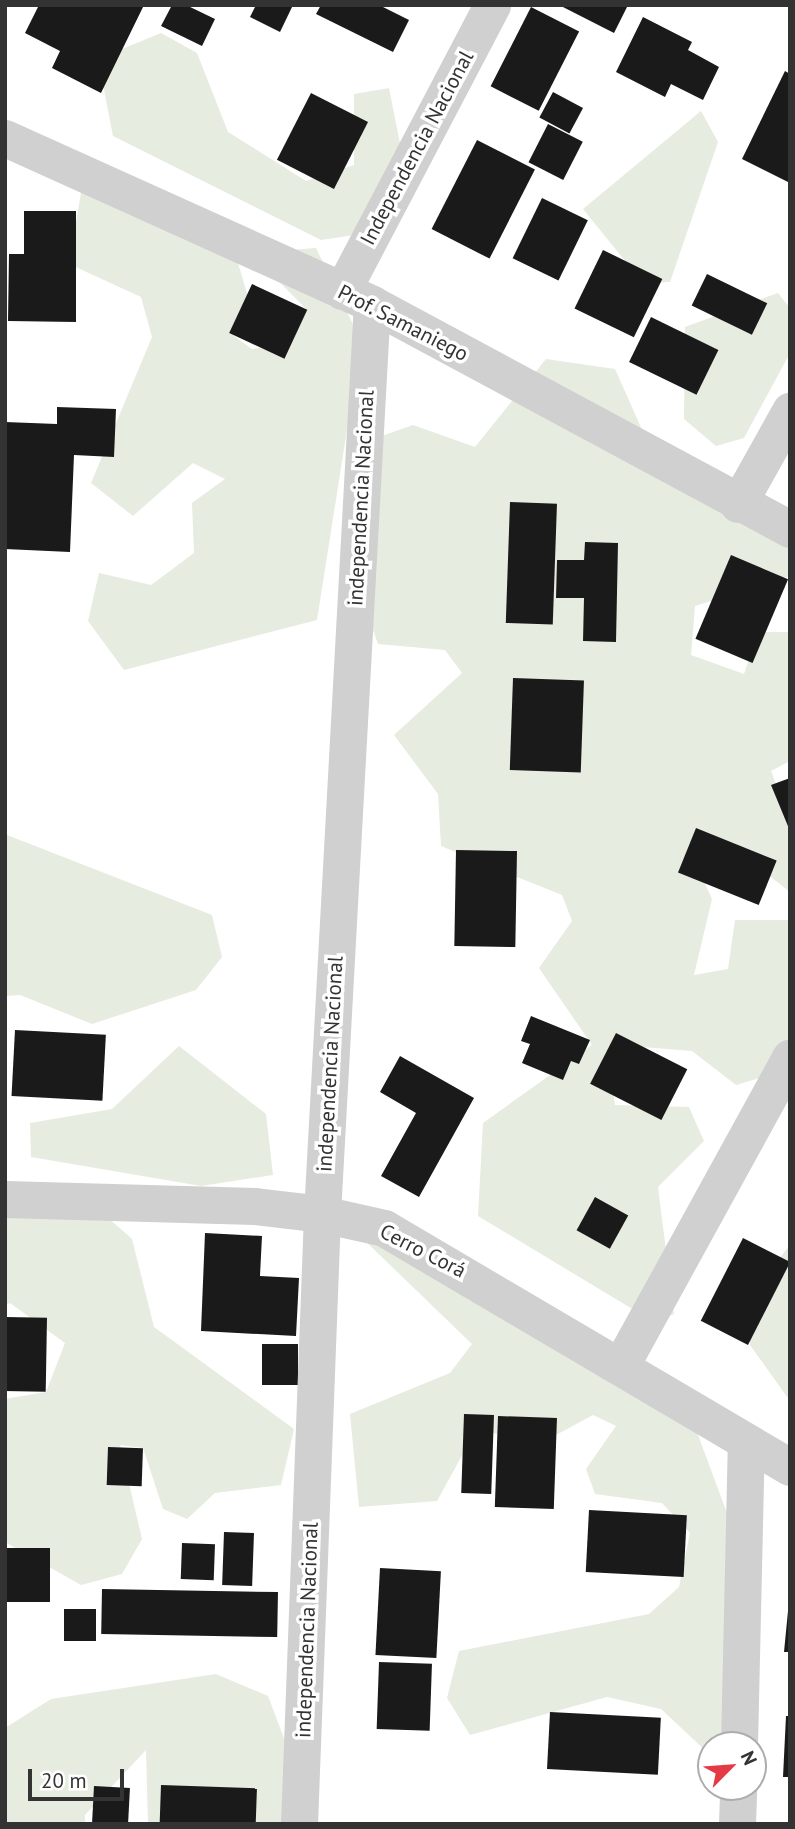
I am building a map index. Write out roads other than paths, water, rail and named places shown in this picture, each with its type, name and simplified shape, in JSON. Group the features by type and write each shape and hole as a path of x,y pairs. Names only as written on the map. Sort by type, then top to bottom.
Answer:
{"street":[{"name":"Independencia Nacional","path":"357,298 492,5"},
{"name":"Prof. Samaniego","path":"5,138 357,298 790,529"},
{"name":"independencia Nacional","path":"299,1824 357,298"},
{"path":"738,503 790,411"},
{"path":"621,1365 790,1057"},
{"name":"Cerro Corá","path":"5,1199 255,1206 322,1214 384,1228 621,1365 746,1444 790,1468"},
{"path":"739,1731 746,1444"},
{"path":"737,1824 738,1801"}]}
